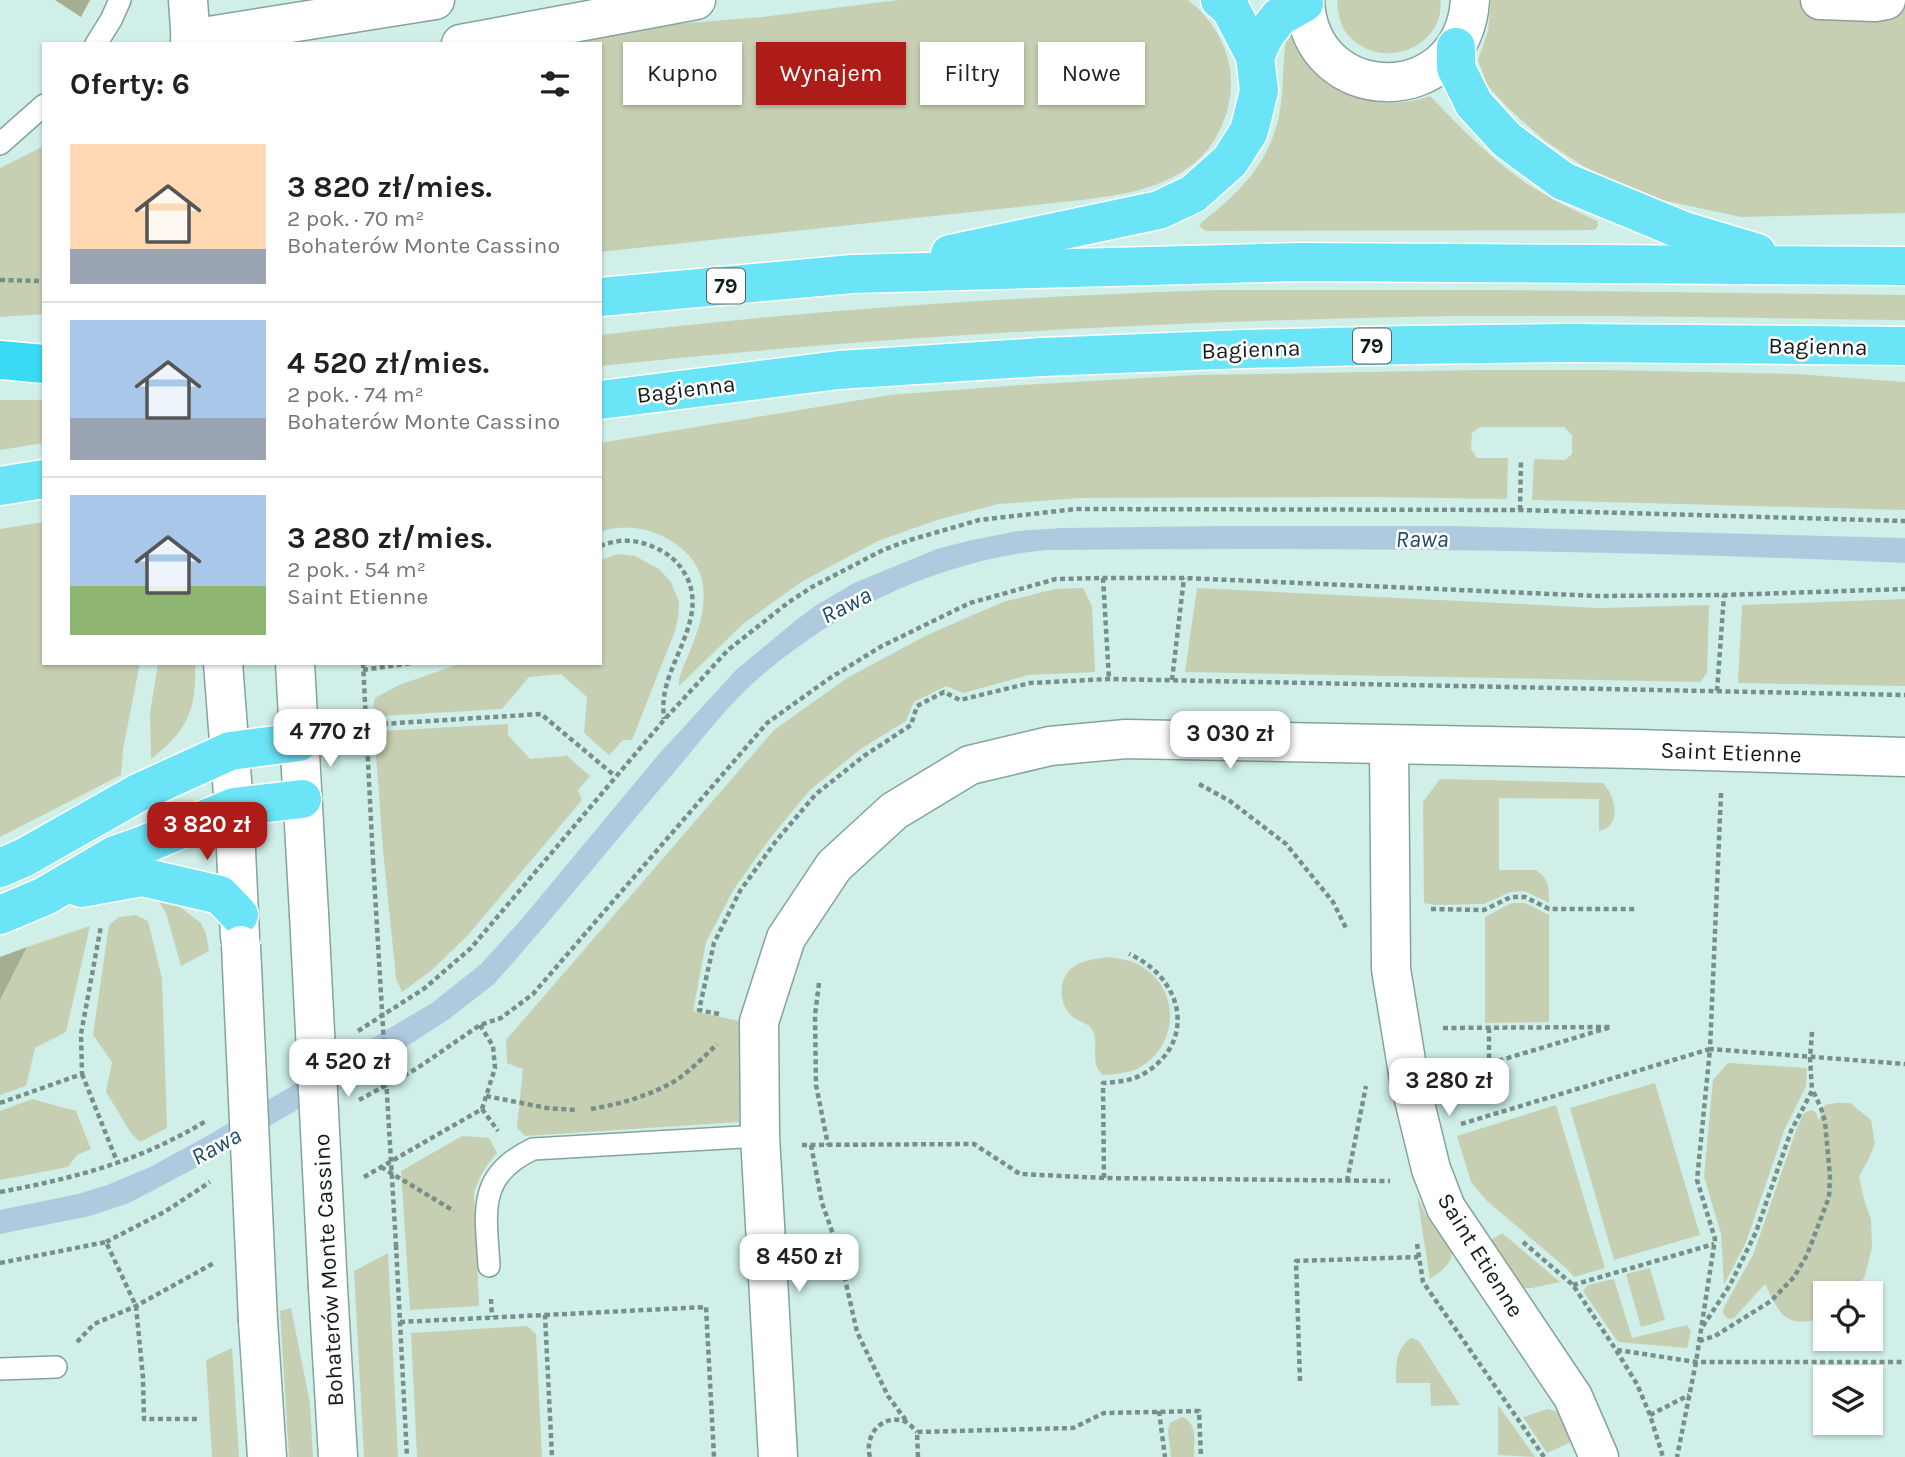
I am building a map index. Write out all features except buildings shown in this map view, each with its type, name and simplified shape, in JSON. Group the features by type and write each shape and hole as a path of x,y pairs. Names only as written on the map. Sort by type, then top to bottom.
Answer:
{"highway":[{"path":"0,360 42,364"}],"main road":[{"path":"852,274 1159,210 1193,194 1230,161 1249,131 1259,91 1255,57 1230,8 1220,0"},
{"path":"1255,57 1265,35 1279,17 1303,1"},
{"path":"1456,47 1456,68 1474,104 1507,140 1563,181 1684,230 1796,265"},
{"name":"79","path":"602,297 852,274 1301,261 1905,267"},
{"name":"Bagienna","path":"602,400 839,370 1042,357 1245,349 1572,343 1905,346"},
{"path":"0,366 42,364"},
{"path":"0,486 42,479"},
{"path":"0,868 25,857 138,793 230,751 299,743"},
{"path":"0,915 45,896 115,855 234,807 302,799"},
{"path":"45,896 142,877 220,895 240,930"}],"street":[{"path":"188,0 193,42 258,24 435,0"},
{"path":"472,42 696,0"},
{"path":"1303,1 1310,29 1321,49 1336,65 1356,76 1377,82 1400,82 1422,76 1441,64 1456,47 1467,26 1470,0"},
{"path":"1820,0 1886,0"},
{"path":"223,665 234,807 267,1457"},
{"name":"Bohaterów Monte Cassino","path":"295,665 338,1457"},
{"name":"Saint Etienne","path":"760,1136 759,1022 786,938 834,866 894,811 970,765 1050,746 1126,739 1905,757"},
{"name":"Saint Etienne","path":"1389,745 1391,969 1409,1079 1431,1169 1446,1208 1573,1397 1599,1457"},
{"path":"760,1136 778,1457"}],"lane":[{"path":"97,42 120,0"},
{"path":"0,144 42,107"},
{"path":"489,1266 486,1209 491,1187 500,1171 516,1157 533,1149 760,1136"},
{"path":"0,1369 56,1367"}],"path":[{"path":"0,280 42,281"},
{"path":"1520,510 1521,459"},
{"path":"357,1031 425,988 471,948 615,776 729,650 812,587 883,550 941,529 979,520 1076,509 1520,510 1905,521"},
{"path":"602,545 621,540 650,545 673,559 689,579 692,612 667,684 663,702 664,720"},
{"path":"1102,578 1109,679"},
{"path":"1172,680 1184,578"},
{"path":"1717,691 1724,595"},
{"path":"363,665 407,1457"},
{"path":"363,670 398,665"},
{"path":"366,725 541,714 615,776"},
{"path":"1677,1457 1696,1362 1715,1239 1697,1180 1710,1049 1722,782"},
{"path":"1195,783 1230,801 1286,844 1333,902 1349,935"},
{"path":"1430,909 1484,910 1511,897 1525,897 1549,909 1636,909"},
{"path":"103,914 81,1034 82,1074 118,1164"},
{"path":"1104,1178 1103,1083 1128,1080 1145,1073 1165,1055 1176,1035 1178,1012 1172,991 1159,973 1141,959 1129,954"},
{"path":"822,973 815,1015 816,1085 828,1145"},
{"path":"480,1025 494,1046 495,1068"},
{"path":"1440,1028 1611,1027 1450,1075"},
{"path":"1489,1028 1489,1063"},
{"path":"1699,1341 1715,1336 1771,1301 1794,1277 1807,1255 1829,1197 1830,1176 1825,1122 1812,1091 1812,1032"},
{"path":"486,1096 582,1111 614,1105 646,1095 676,1080 719,1042"},
{"path":"1460,1124 1710,1049 1905,1064"},
{"path":"0,1103 82,1074"},
{"path":"1348,1181 1368,1076"},
{"path":"1701,1330 1730,1285 1756,1232 1791,1131 1812,1091"},
{"path":"0,1192 66,1179 118,1164 158,1147 209,1120"},
{"path":"800,1145 974,1144 1020,1174 1104,1178 1396,1181"},
{"path":"811,1145 822,1203 838,1248 857,1332 888,1396 917,1432 918,1457"},
{"path":"381,1167 487,1231"},
{"path":"1415,1231 1423,1282 1544,1457"},
{"path":"1520,1239 1573,1285 1616,1350 1637,1384 1663,1457"},
{"path":"0,1263 106,1242 135,1306 143,1378 144,1419 197,1419"},
{"path":"1573,1285 1714,1244"},
{"path":"1300,1381 1296,1261 1418,1257"},
{"path":"400,1321 706,1307 714,1457"},
{"path":"545,1315 552,1457"},
{"path":"1616,1350 1696,1362 1905,1362"},
{"path":"1650,1415 1690,1395"},
{"path":"917,1432 1073,1428 1104,1413 1199,1411 1201,1457"},
{"path":"1159,1412 1166,1457"},
{"path":"870,1457 869,1439 876,1426 891,1420 907,1422"}],"green space":[{"path":"55,0 90,0 81,17"},
{"path":"898,0 1188,0 1205,16 1219,36 1228,59 1231,91 1229,105 1215,139 1200,158 1182,172 1139,190 1091,199 602,252 602,42 563,42 677,24 761,17"},
{"path":"1337,0 1441,0 1439,17 1424,40 1413,48 1386,53 1372,51 1349,36 1340,19"},
{"path":"1491,0 1905,0 1905,213 1741,217 1648,197 1583,166 1544,140 1487,85 1478,60 1488,31"},
{"path":"1292,35 1321,76 1345,93 1372,102 1387,103 1430,96 1484,149 1513,173 1550,198 1597,221 1595,230 1206,231 1199,226 1201,223 1250,177 1267,150 1281,107 1286,41"},
{"path":"42,147 42,314 0,317 0,168"},
{"path":"1216,290 1905,295 1905,320 1496,316 1265,321 885,341 602,366 602,335 754,318 1062,296"},
{"path":"1606,370 1796,374 1905,382 1905,510 1532,500 1534,459 1565,460 1572,454 1572,435 1564,427 1480,427 1472,433 1471,449 1477,458 1508,458 1507,499 1080,498 998,504 937,520 878,541 801,582 743,624 679,686 681,673 701,619 703,604 700,575 694,562 668,539 652,532 634,528 602,532 602,443 890,395 1196,375"},
{"path":"0,400 42,400 42,443 0,450"},
{"path":"42,522 42,665 140,665 123,749 121,775 0,837 0,529"},
{"path":"619,554 635,556 659,569 671,582 679,602 675,631 632,740 623,740 609,755 584,733 587,697 561,674 529,677 502,709 381,716 373,706 375,698 399,685 456,665 602,665 602,559"},
{"path":"1083,588 1092,606 1095,672 1029,675 963,693 946,686 914,702 906,721 862,748 810,790 771,837 734,889 706,942 693,1011 743,1022 739,1122 525,1136 517,1128 523,1069 507,1063 506,1040 774,730 847,678 927,635 1003,602 1055,589"},
{"path":"1197,588 1599,608 1709,605 1707,673 1700,682 1185,672"},
{"path":"1905,599 1905,686 1738,683 1742,605"},
{"path":"158,665 195,665 194,694 187,718 173,739 151,759 150,713"},
{"path":"508,724 508,735 530,759 566,755 590,776 578,790 582,800 468,935 432,970 402,992 396,978 375,740 382,731"},
{"path":"1440,779 1603,783 1611,795 1614,817 1607,828 1599,831 1599,799 1499,798 1499,870 1536,870 1547,884 1549,903 1525,891 1510,892 1484,904 1424,903 1423,802"},
{"path":"158,900 175,903 201,923 209,951 181,966 166,913"},
{"path":"1512,903 1525,903 1549,915 1549,1022 1485,1023 1485,917"},
{"path":"136,915 148,921 162,979 167,1128 140,1142 131,1133 106,1092 112,1062 93,1035 109,925 119,917"},
{"path":"90,926 66,1032 35,1048 26,1086 0,1095 0,1000 27,947"},
{"path":"27,947 0,1000 0,957"},
{"path":"1111,957 1137,964 1151,973 1161,984 1170,1012 1165,1040 1157,1053 1141,1067 1103,1075 1095,1061 1093,1031 1070,1014 1064,1005 1062,990 1064,979 1072,968 1090,960"},
{"path":"1728,1063 1807,1068 1806,1086 1784,1131 1746,1242 1724,1285 1721,1234 1704,1176 1713,1080"},
{"path":"1655,1083 1700,1235 1614,1260 1570,1108"},
{"path":"32,1099 76,1111 91,1149 77,1155 68,1167 0,1180 0,1111"},
{"path":"1850,1103 1871,1120 1875,1144 1859,1177 1871,1220 1872,1247 1865,1276 1862,1281 1813,1281 1813,1321 1801,1322 1786,1317 1775,1304 1765,1284 1734,1318 1728,1319 1723,1313 1724,1307 1753,1255 1798,1125 1804,1113 1812,1110 1819,1120 1825,1105"},
{"path":"1556,1105 1605,1268 1574,1277 1487,1201 1471,1182 1457,1136"},
{"path":"462,1136 489,1138 497,1153 483,1172 474,1193 479,1306 410,1310 401,1171"},
{"path":"1417,1196 1427,1217 1452,1253 1447,1265 1430,1279"},
{"path":"1502,1233 1560,1282 1523,1288 1491,1240"},
{"path":"388,1253 398,1457 364,1457 354,1271"},
{"path":"1650,1268 1665,1320 1641,1327 1626,1274"},
{"path":"1614,1279 1632,1338 1687,1325 1691,1331 1687,1348 1618,1342 1583,1291 1588,1285"},
{"path":"291,1308 310,1403 313,1457 289,1457 280,1311"},
{"path":"527,1326 536,1334 542,1457 417,1457 411,1333"},
{"path":"1412,1338 1419,1341 1460,1405 1431,1406 1430,1383 1396,1383 1399,1352"},
{"path":"232,1348 239,1457 212,1457 206,1360"},
{"path":"1498,1405 1533,1454 1535,1457 1498,1455"},
{"path":"1547,1409 1561,1416 1573,1441 1547,1453 1523,1417"},
{"path":"1182,1417 1193,1428 1194,1457 1171,1457 1168,1430 1170,1423"}],"water":[{"name":"Rawa","path":"1222,526 1451,526 1905,538 1905,563 1476,550 1046,550 1008,555 934,575 863,606 797,647 753,683 716,722 494,984 449,1019 398,1052 203,1164 129,1203 90,1216 0,1234 0,1210 78,1194 150,1167 432,1003 481,964 659,754 736,670 815,606 854,583 937,549 1018,531"}]}
